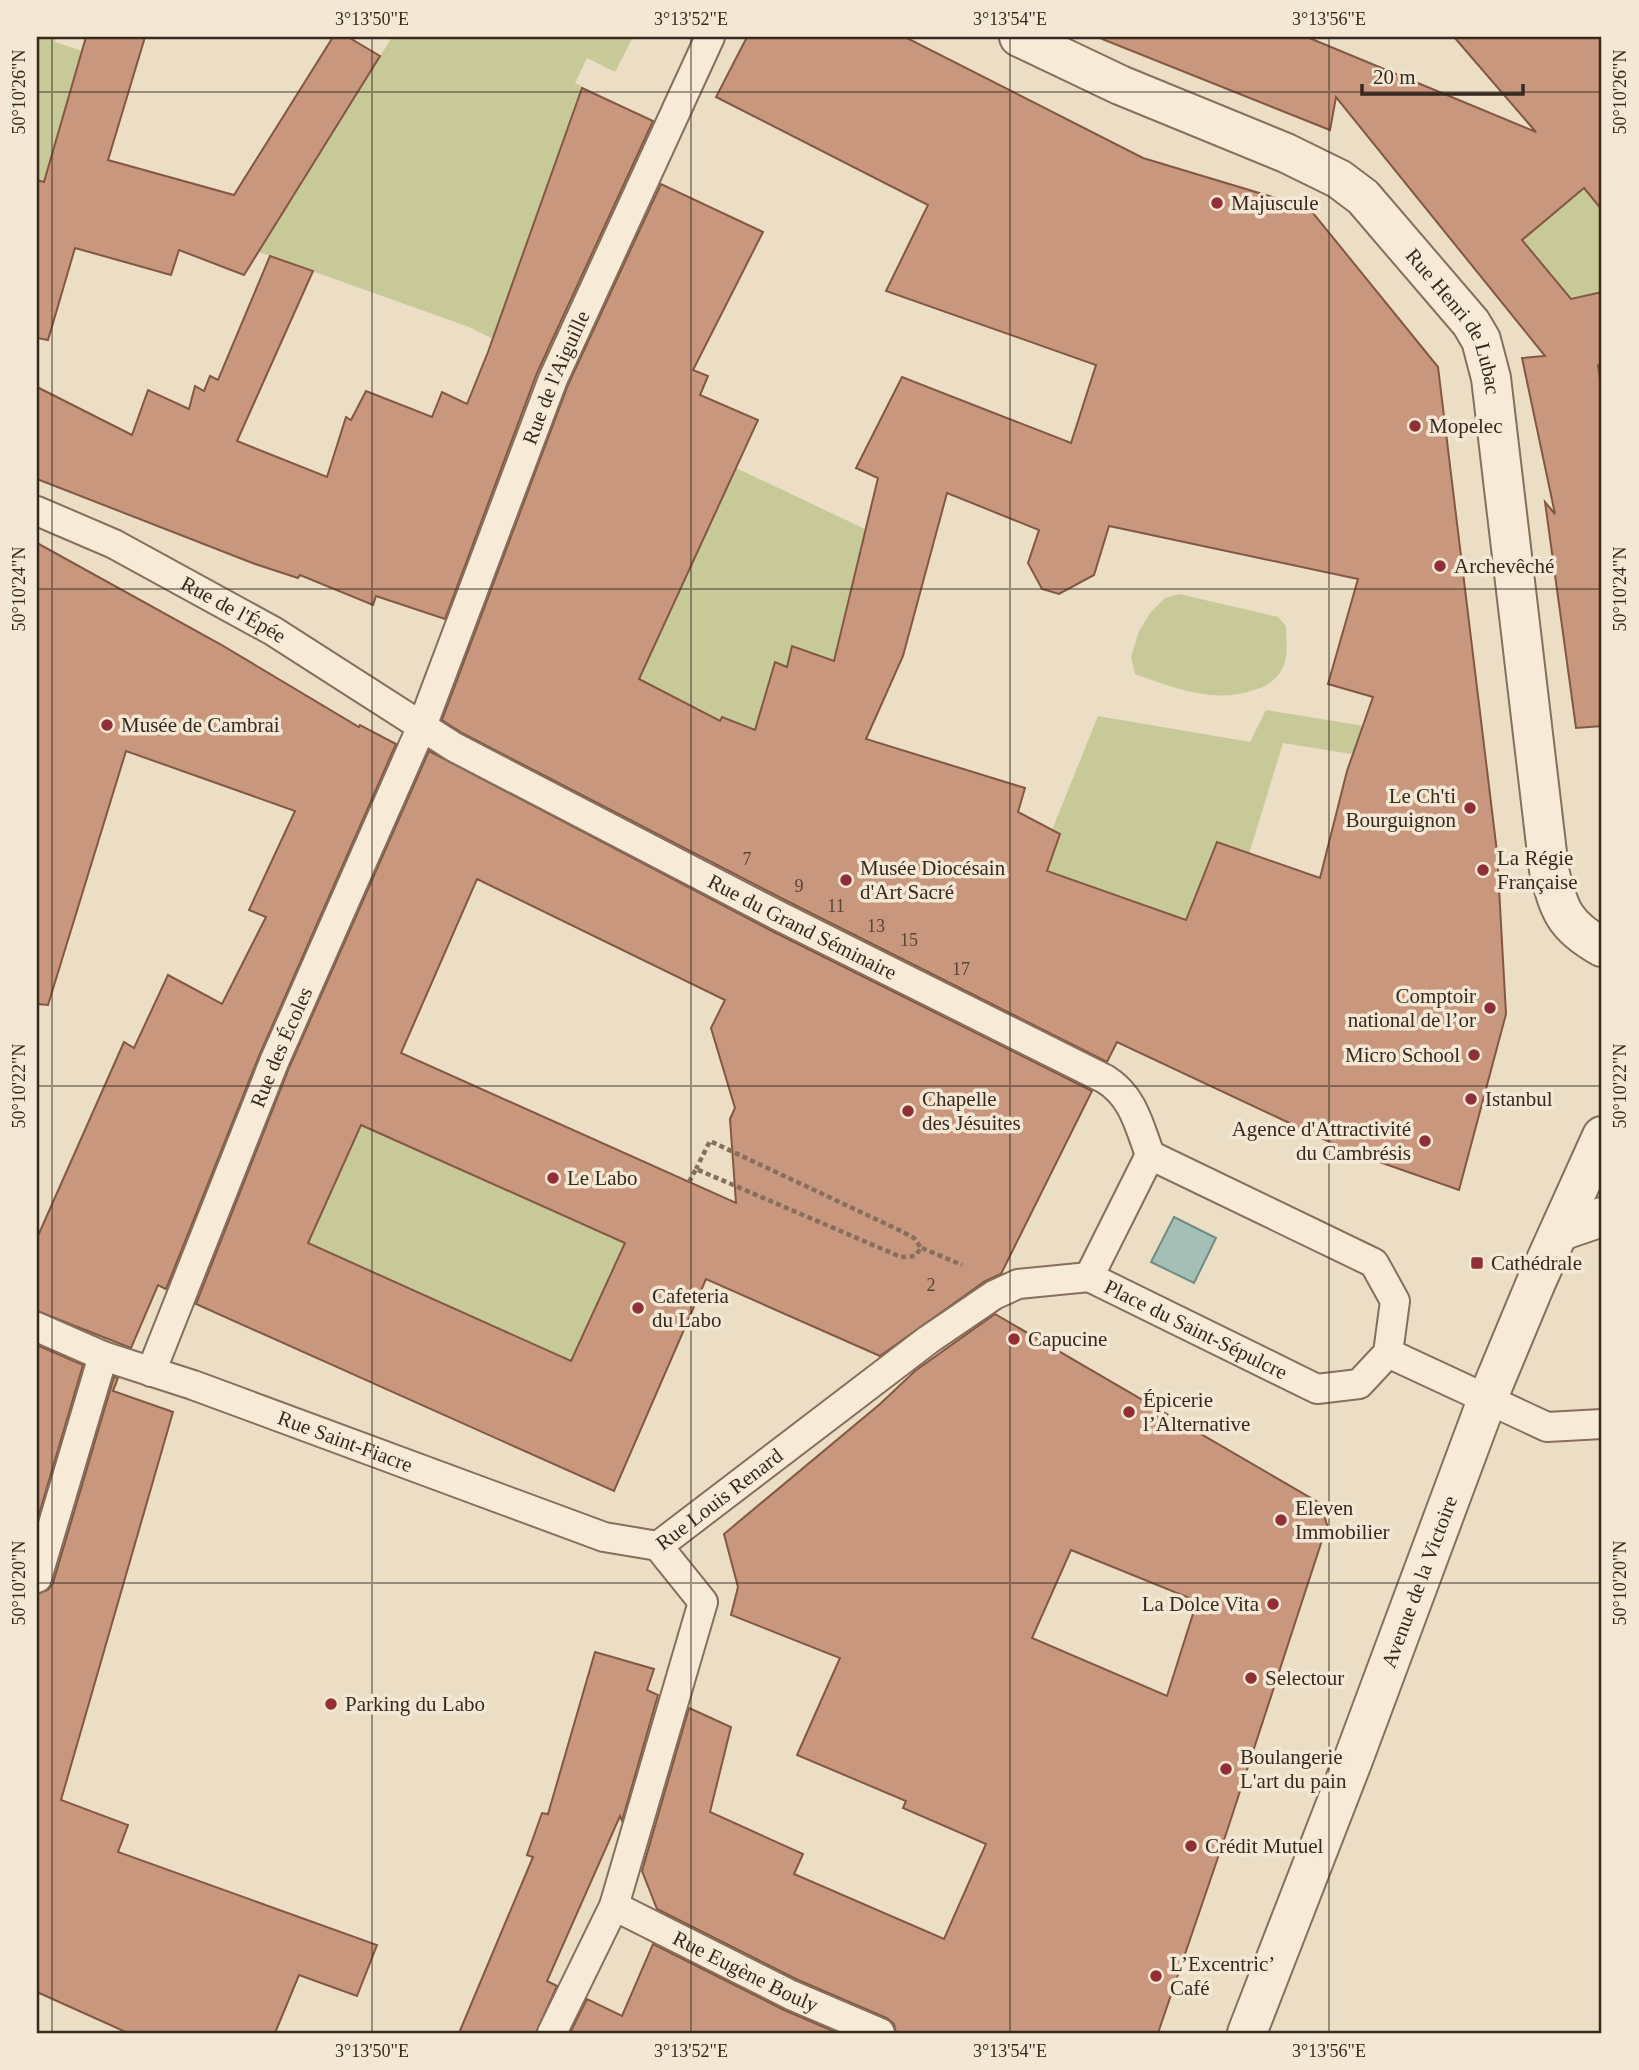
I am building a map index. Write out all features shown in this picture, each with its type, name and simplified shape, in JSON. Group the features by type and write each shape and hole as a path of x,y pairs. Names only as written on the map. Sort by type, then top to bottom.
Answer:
{"street":[{"name":"Rue Henri de Lubac","path":"1019,37 1074,52 1347,184 1363,197 1471,323 1487,357 1495,411 1545,850 1558,903 1569,923 1584,937 1602,947"},
{"name":"Avenue de la Victoire","path":"1247,2033 1363,1734 1487,1400 1602,1136"},
{"path":"1561,1231 1602,1217"}],"lane":[{"name":"Rue de l'Aiguille","path":"422,726 553,379 710,37"},
{"name":"Rue de l'Épée","path":"37,510 114,544 273,631 422,726"},
{"name":"Rue du Grand Séminaire","path":"422,726 454,747 767,910 1105,1079 1118,1087 1132,1107 1150,1155"},
{"name":"Rue des Écoles","path":"151,1372 274,1062 422,726"},
{"name":"Place du Saint-Sépulcre","path":"1150,1155 1089,1277 1317,1389 1359,1384 1388,1353"},
{"path":"1150,1155 1374,1262 1395,1301 1388,1353 1547,1427 1602,1424"},
{"name":"Rue Louis Renard","path":"552,2033 614,1906 703,1602 658,1546 928,1340 995,1295 1018,1284 1089,1277"},
{"name":"Rue Saint-Fiacre","path":"37,1327 103,1356 604,1537 658,1546"},
{"path":"37,1578 103,1356"},
{"name":"Rue Eugène Bouly","path":"614,1906 791,1995 880,2033"}],"path":[{"path":"690,1182 709,1141 901,1231 914,1238 922,1248 972,1270"},
{"path":"696,1169 901,1257 915,1256 922,1248"}],"green space":[{"path":"37,37 56,37 55,42 82,51 44,182 37,180"},
{"path":"392,37 633,37 615,72 587,58 575,83 583,87 493,339 469,327 259,252"},
{"path":"1594,179 1602,189 1602,292 1571,299 1522,240"},
{"path":"736,468 865,529 834,661 792,647 787,667 755,730 723,717 720,721 638,681"},
{"path":"1179,594 1278,617 1286,626 1287,648 1286,659 1277,676 1261,688 1242,694 1211,695 1195,693 1135,674 1131,657 1139,631 1151,612 1165,598"},
{"path":"1266,710 1383,729 1398,756 1352,754 1283,743 1249,854 1217,842 1186,921 1047,871 1060,834 1052,830 1098,716 1250,742"},
{"path":"361,1125 625,1243 571,1361 308,1243"}],"water":[{"path":"1174,1217 1216,1238 1194,1283 1151,1262"}],"building":[{"path":"86,37 145,37 108,160 234,195 333,37 348,37 380,56 244,275 179,250 171,275 75,248 48,340 37,338 37,180 44,182"},
{"path":"747,37 905,37 1143,158 1309,208 1438,367 1497,852 1506,1014 1459,1190 1334,1146 1117,1042 1107,1062 787,901 462,733 442,720 568,385 661,184 763,232 693,370 708,376 700,395 758,420 639,679 720,721 722,717 755,730 775,662 787,667 792,646 834,661 878,478 856,468 902,377 1071,443 1096,365 886,291 928,205 716,97","holes":["947,493 1039,530 1028,563 1042,589 1059,594 1094,575 1109,526 1358,579 1328,684 1373,697 1347,771 1320,878 1217,842 1186,920 1047,871 1060,834 1018,812 1025,788 866,739 903,656"]},
{"path":"1307,37 1536,132 1454,37 1602,37 1602,210 1584,188 1522,240 1571,299 1602,292 1602,364 1598,365 1602,393 1602,726 1576,728 1545,502 1555,514 1522,358 1545,356 1336,97 1330,130 1102,39"},
{"path":"582,88 653,121 537,373 445,619 376,596 373,605 300,575 298,578 255,564 37,479 37,387 132,435 148,390 189,409 195,386 204,391 210,376 218,380 270,256 313,271 237,441 327,477 346,417 351,420 366,391 432,417 442,392 467,404"},
{"path":"37,543 220,644 359,727 360,725 396,744 259,1056 166,1289 158,1285 131,1348 37,1311 37,1238 124,1042 134,1048 168,975 222,1004 266,917 249,910 295,811 126,751 48,1005 37,1004"},
{"path":"429,751 772,931 1092,1091 1001,1274 985,1281 880,1356 706,1279 614,1491 196,1304 289,1068","holes":["477,879 725,1000 711,1028 735,1108 730,1119 736,1203 401,1053","361,1125 625,1243 571,1361 308,1243"]},
{"path":"995,1314 1321,1504 1327,1525 1158,2033 896,2033 894,2024 887,2018 798,1980 657,1909 642,1871 689,1708 731,1727 710,1812 803,1854 794,1874 944,1939 986,1844 903,1808 906,1801 797,1755 840,1658 731,1615 738,1587 724,1534 880,1404 915,1371","holes":["1071,1550 1197,1601 1167,1696 1032,1638"]},
{"path":"37,1345 83,1365 37,1521"},
{"path":"114,1377 118,1378 113,1391 173,1412 61,1800 128,1825 118,1852 377,1945 357,1996 299,1975 275,2033 128,2033 37,1992 37,1594 48,1590 53,1583"},
{"path":"595,1652 654,1669 647,1690 658,1695 622,1821 620,1816 547,1981 557,1986 536,2033 459,2033 533,1857 527,1855 542,1813 548,1814"},
{"path":"653,1944 784,2010 838,2033 570,2033 587,1999 622,2016"}],"place":[{"name":"Majuscule","path":"1217,203"},
{"name":"Mopelec","path":"1415,426"},
{"name":"Archevêché","path":"1440,566"},
{"name":"Musée de Cambrai","path":"107,725"},
{"name":"Le Ch'ti Bourguignon","path":"1470,808"},
{"name":"La Régie Française","path":"1483,870"},
{"name":"Musée Diocésain d'Art Sacré","path":"846,880"},
{"name":"Comptoir national de l’or","path":"1490,1008"},
{"name":"Micro School","path":"1474,1055"},
{"name":"Istanbul","path":"1471,1099"},
{"name":"Chapelle des Jésuites","path":"908,1111"},
{"name":"Agence d'Attractivité du Cambrésis","path":"1425,1141"},
{"name":"Le Labo","path":"553,1178"},
{"name":"Cathédrale","path":"1477,1263"},
{"name":"Cafeteria du Labo","path":"638,1308"},
{"name":"Capucine","path":"1014,1339"},
{"name":"Épicerie l’Alternative","path":"1129,1412"},
{"name":"Eleven Immobilier","path":"1281,1520"},
{"name":"La Dolce Vita","path":"1273,1604"},
{"name":"Selectour","path":"1251,1678"},
{"name":"Parking du Labo","path":"331,1704"},
{"name":"Boulangerie L'art du pain","path":"1226,1769"},
{"name":"Crédit Mutuel","path":"1191,1846"},
{"name":"L’Excentric’ Café","path":"1156,1976"}]}
